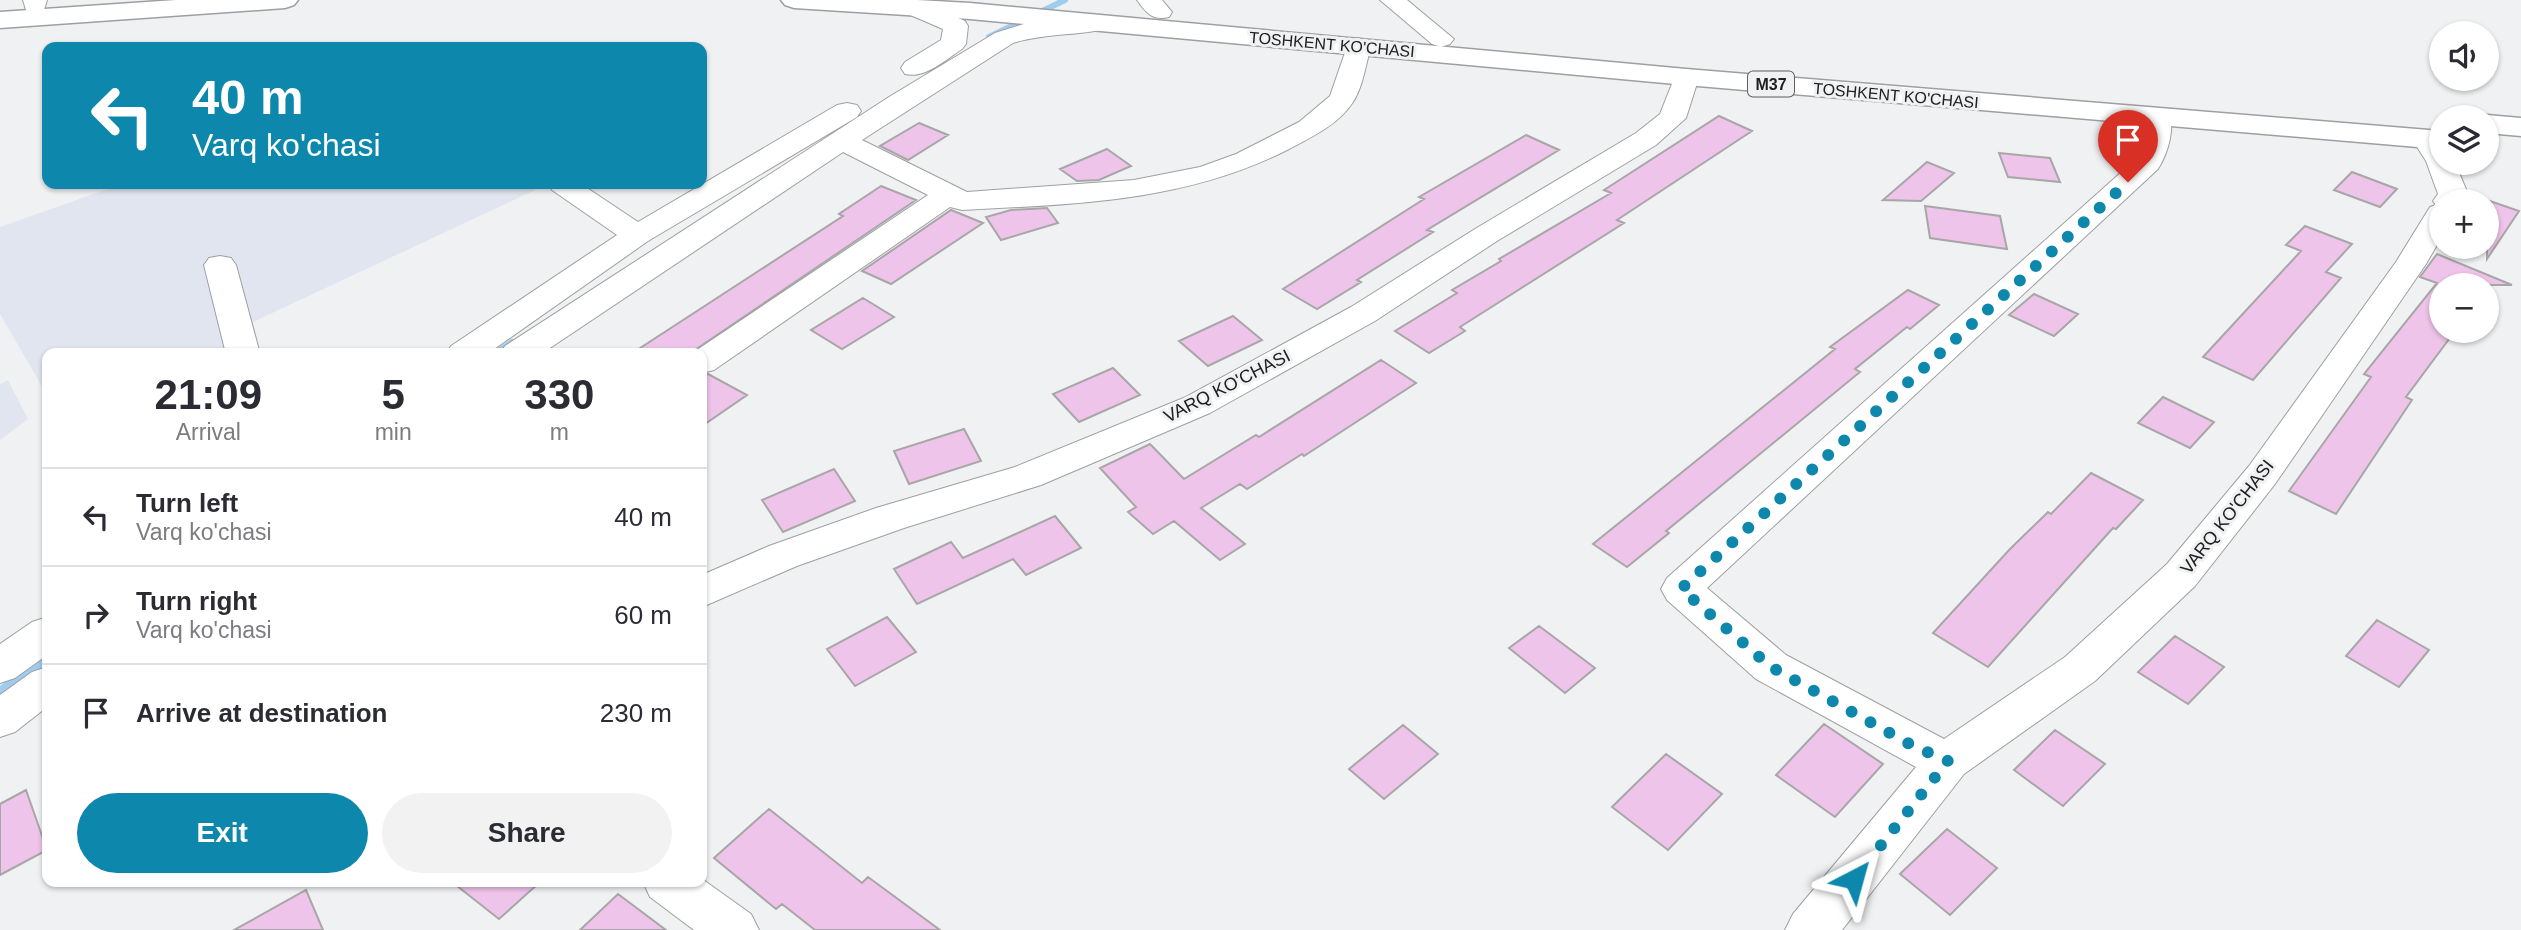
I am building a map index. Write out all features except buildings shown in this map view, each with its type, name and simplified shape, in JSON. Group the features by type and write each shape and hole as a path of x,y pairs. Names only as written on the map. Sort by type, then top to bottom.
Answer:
{"highway":[{"path":"0,7 35,2 108,0"},
{"path":"0,20 285,0"},
{"name":"M37","path":"794,0 970,11 1110,15"},
{"name":"M37","path":"1030,0 1110,15"},
{"name":"TOSHKENT KO'CHASI","path":"1110,15 1155,6 1441,39 2429,132"},
{"name":"TOSHKENT KO'CHASI","path":"1110,15 1358,46 1686,77 2157,117 2429,133"},
{"path":"2499,125 2521,127"},
{"path":"2499,145 2521,146"}],"street":[{"path":"1392,0 1441,39"},
{"path":"472,348 637,235 835,119 953,44 956,26 910,6"},
{"path":"526,348 1004,38 1027,30 1066,29 1110,15"},
{"path":"842,141 962,201 1134,189 1208,174 1246,160 1309,128 1342,99 1358,46"},
{"name":"VARQ KO'CHASI","path":"707,590 795,551 890,517 1028,475 1198,405 1363,314 1486,235 1646,139 1672,118 1686,77"},
{"path":"1948,761 1913,746 1771,667 1681,589 2148,163 2156,137 2157,117"},
{"path":"569,189 637,235"},
{"path":"707,359 949,194"},
{"name":"VARQ KO'CHASI","path":"1810,930 1948,761 2080,668 2181,575 2262,475 2429,233"},
{"path":"220,265 241,348"},
{"path":"0,666 42,637"},
{"path":"0,719 42,688"},
{"path":"674,887 734,930"}],"shaded area":[{"path":"108,189 535,190 253,322 260,348 42,348 42,386 0,314 0,227"},
{"path":"8,380 28,419 0,440 0,384"}],"waterway":[{"path":"989,37 1065,0"},
{"path":"505,348 512,343"},
{"path":"0,692 42,662"}],"route":[{"path":"1854,879 1948,761 1913,746 1771,667 1681,589 2128,182"}]}
